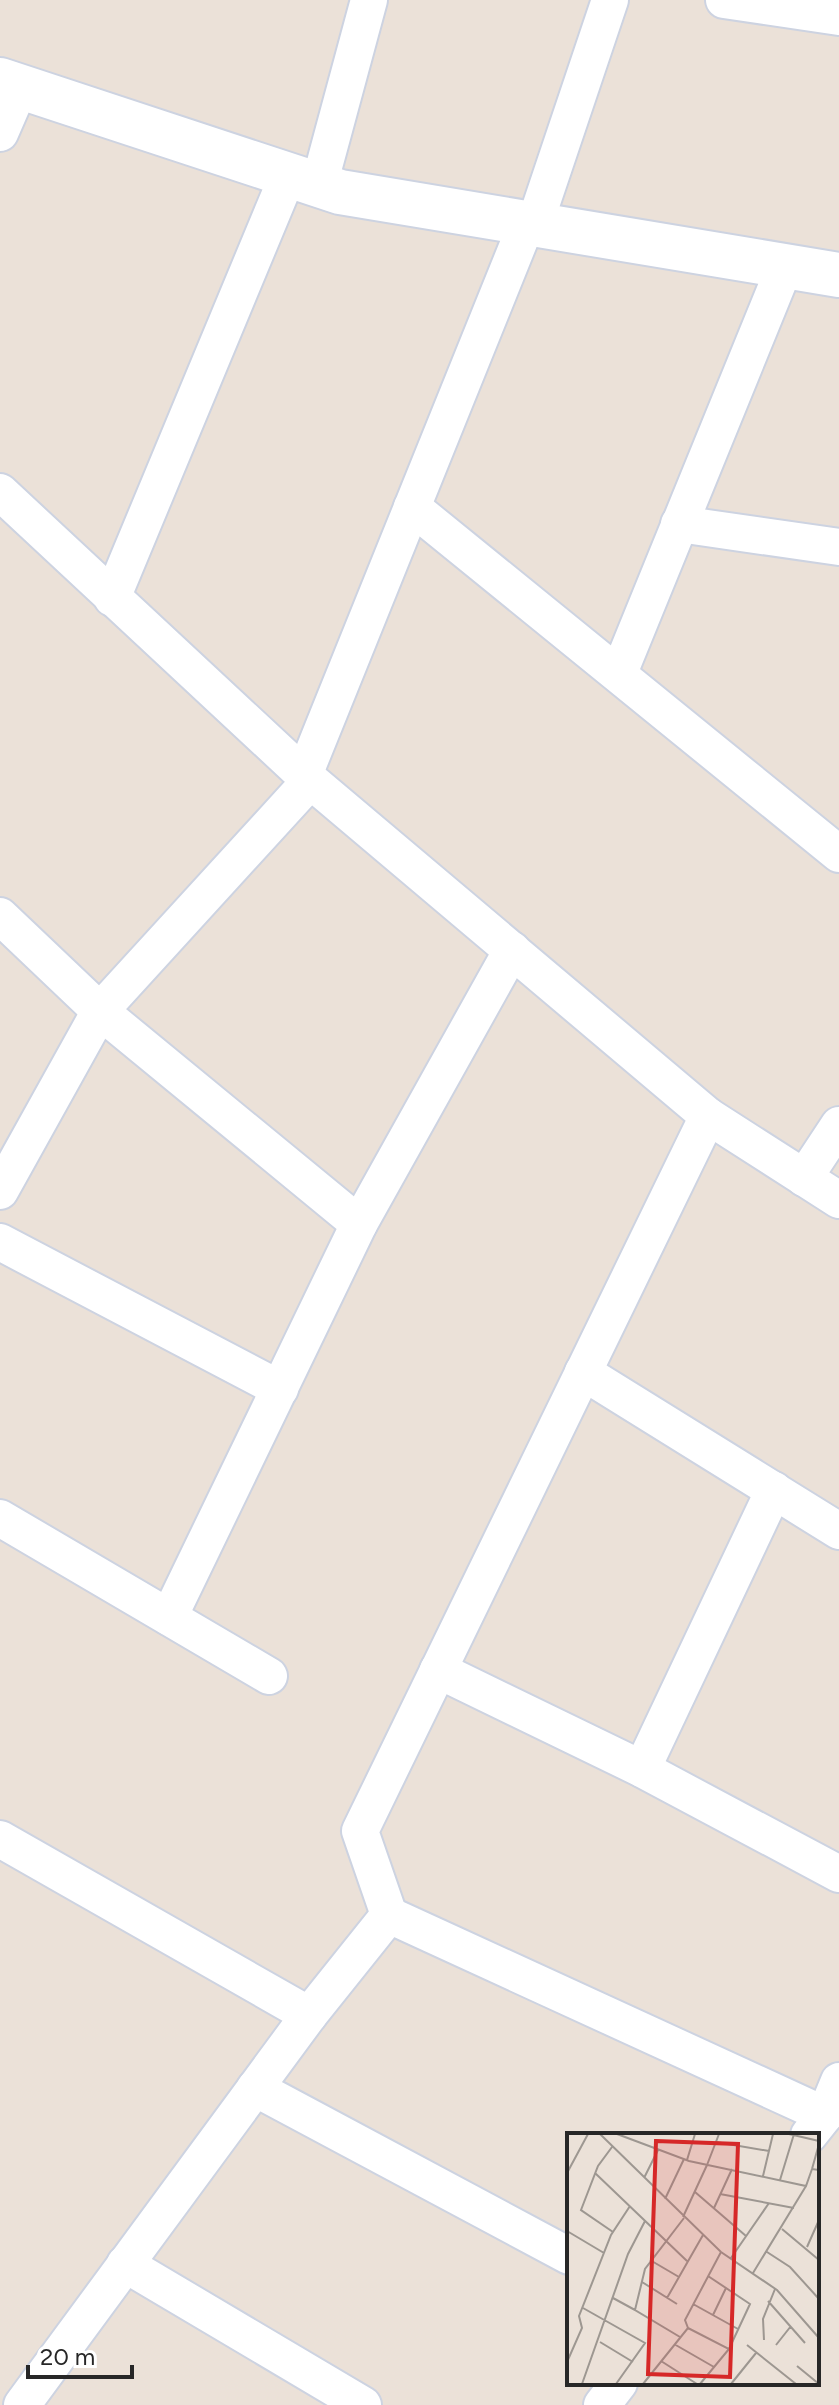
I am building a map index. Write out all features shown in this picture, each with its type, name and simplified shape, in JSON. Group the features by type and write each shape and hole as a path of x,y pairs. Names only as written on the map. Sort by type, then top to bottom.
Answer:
{"street":[{"path":"112,598 303,180 369,0"},
{"path":"0,1191 100,1011 307,778 412,507 530,226 610,0"},
{"path":"724,0 839,17"},
{"path":"0,133 10,83 340,192 839,275"},
{"path":"619,673 785,266"},
{"path":"0,492 307,778 708,1116 839,1200"},
{"path":"412,507 839,854"},
{"path":"679,524 839,547"},
{"path":"0,916 100,1011 359,1224"},
{"path":"169,1617 359,1224 512,950"},
{"path":"708,1116 360,1831 389,1915 817,2125 839,2081"},
{"path":"804,1178 839,1125"},
{"path":"0,1242 280,1389"},
{"path":"583,1372 839,1531"},
{"path":"642,1769 774,1490"},
{"path":"0,1518 269,1676"},
{"path":"438,1670 642,1769 839,1874"},
{"path":"0,1839 309,2015"},
{"path":"22,2405 309,2015 389,1915"},
{"path":"255,2088 567,2255"},
{"path":"125,2264 363,2405"},
{"path":"602,2405 617,2385"}]}
